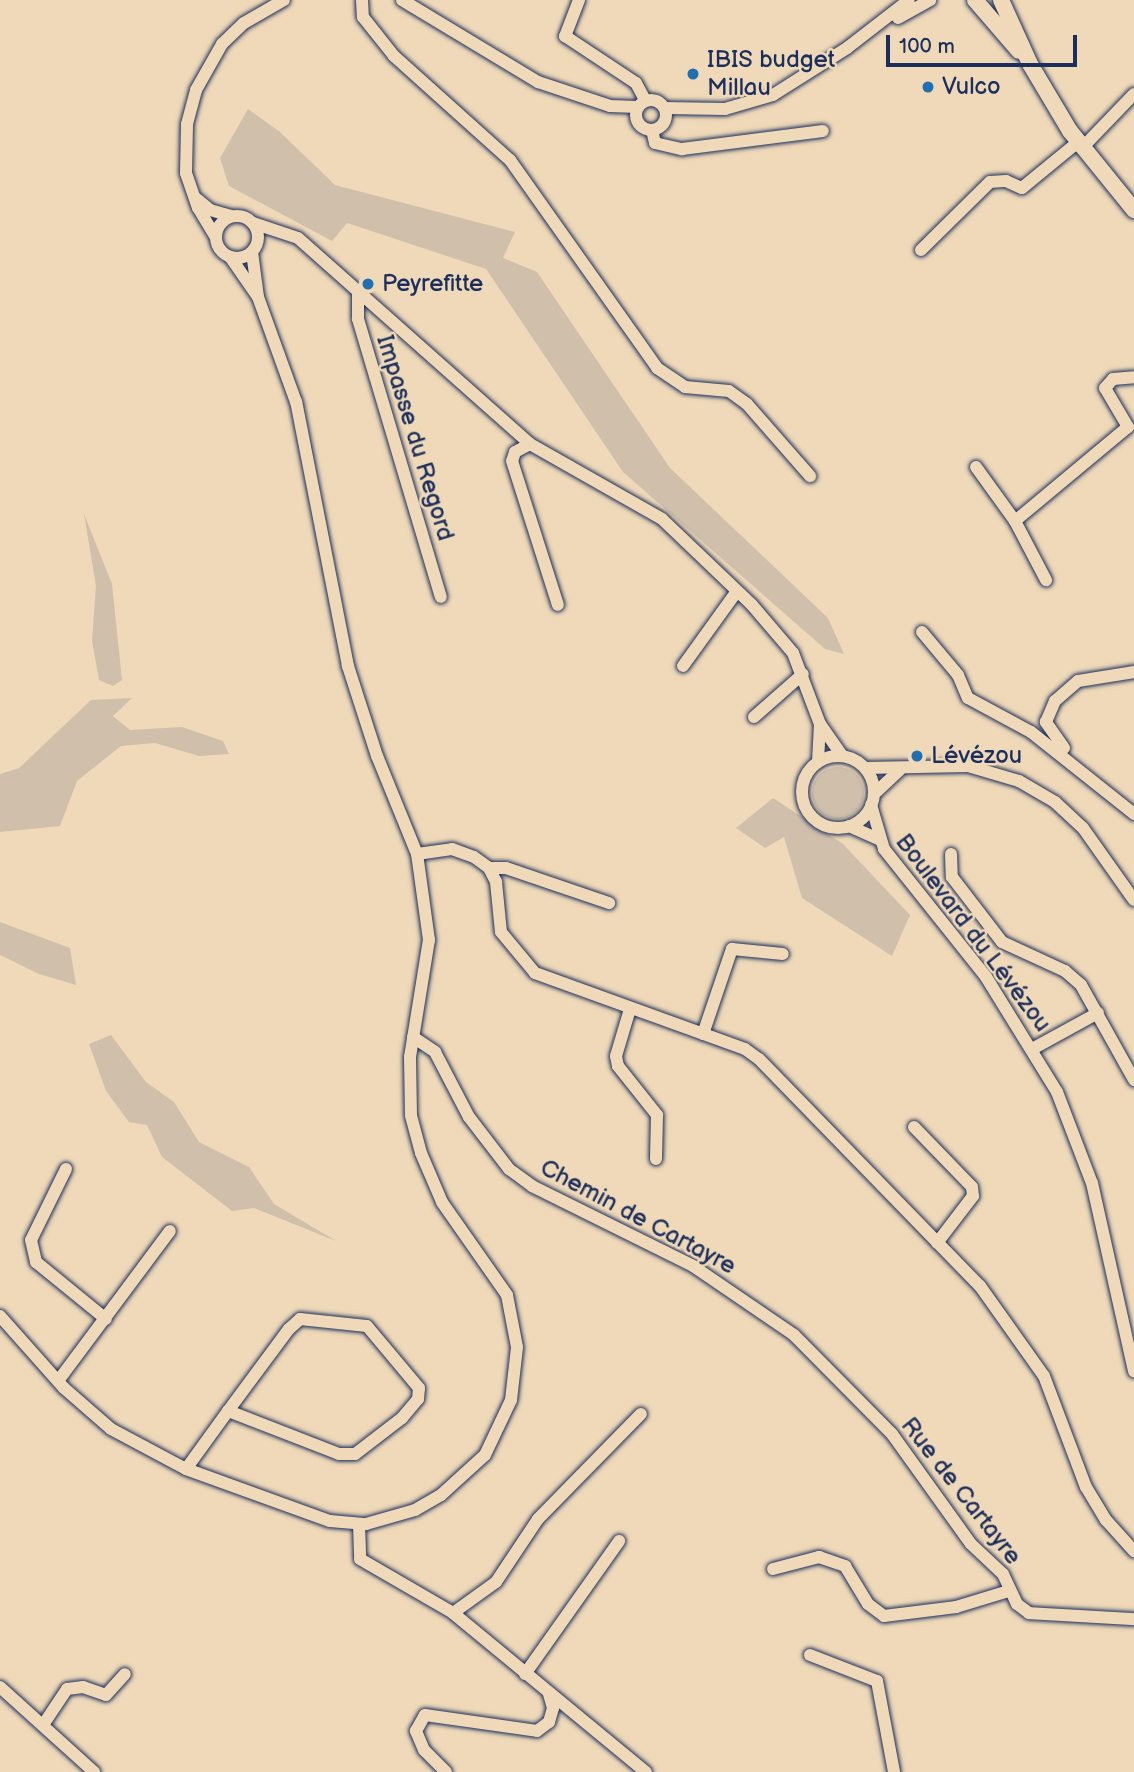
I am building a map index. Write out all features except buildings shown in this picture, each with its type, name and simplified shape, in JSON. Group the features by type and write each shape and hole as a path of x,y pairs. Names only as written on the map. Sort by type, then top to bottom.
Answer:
{"main road":[{"path":"975,0 1030,64"},
{"path":"1001,0 1030,64 1080,145 1134,210"}],"street":[{"path":"0,1316 58,1381 111,1429 186,1469 305,1515 359,1524 415,1510 462,1480 485,1455 500,1430 516,1374 514,1322 506,1295 442,1202 421,1153 411,1115 413,1037 429,940 417,854 377,756 348,666 296,402 258,298 232,258 221,252 190,191 186,173 187,124 207,66 244,23 284,0"},
{"path":"362,0 363,18 394,56 510,160 656,368 685,387 729,391 747,404 810,476"},
{"path":"402,0 538,82 610,106 640,109 659,101 665,114"},
{"path":"579,0 565,36 636,83 640,109 652,130 655,143 682,149 823,131"},
{"path":"864,36 909,0"},
{"path":"652,130 665,114 698,111 773,95 864,36 930,0"},
{"path":"921,250 990,182 1006,181 1022,188 1080,145 1134,94"},
{"path":"190,191 210,210 298,238 530,444 663,519 774,628 803,674 820,724 842,756 866,768 900,771 968,766 1000,774 1038,791 1083,828 1134,900"},
{"path":"215,236 220,223 231,216"},
{"path":"253,223 258,298"},
{"path":"232,258 283,232"},
{"name":"Impasse du Regord","path":"358,290 358,319 441,597"},
{"path":"1015,521 1128,427 1105,388 1113,379 1134,377"},
{"path":"530,444 515,452 512,461 558,605"},
{"path":"976,467 1015,521 1046,580"},
{"path":"683,666 737,591"},
{"path":"922,632 958,675 968,698 1031,732 1094,778"},
{"path":"1134,672 1077,681 1048,713 1050,734 1134,814"},
{"path":"754,717 803,674"},
{"path":"820,724 818,762 805,778 807,808 821,823 849,826 864,817 873,800 900,771"},
{"path":"818,762 842,756"},
{"path":"866,768 873,800"},
{"name":"Boulevard du Lévézou","path":"873,800 878,839"},
{"name":"Boulevard du Lévézou","path":"849,826 878,839 986,977 1034,1048 1058,1092 1092,1183 1134,1371"},
{"path":"417,854 452,849 474,856 489,868 496,882 501,932 516,954 535,973 704,1034 759,1059 980,1286 1044,1376 1086,1487 1106,1520 1134,1551"},
{"path":"951,854 952,877 990,930 1020,953 1065,971 1081,985 1134,1080"},
{"path":"489,868 506,868 609,904"},
{"path":"704,1034 732,949 783,954"},
{"path":"630,1009 616,1056 618,1066 657,1115 656,1159"},
{"path":"1034,1048 1098,1013"},
{"name":"Chemin de Cartayre","path":"413,1037 435,1052 468,1116 509,1169 532,1186 666,1251 746,1299"},
{"path":"914,1127 972,1187 973,1196 937,1242"},
{"path":"66,1169 31,1240 36,1262 106,1319"},
{"path":"58,1381 170,1231"},
{"name":"Rue de Cartayre","path":"746,1299 794,1335 892,1434 971,1544 1003,1574 1009,1591 1029,1613 1134,1619"},
{"path":"186,1469 228,1411 300,1319 367,1326 415,1379 419,1388 418,1399 402,1418 355,1454 339,1454 228,1411"},
{"path":"453,1613 496,1582 538,1519 641,1414"},
{"path":"359,1524 360,1559 453,1613 548,1694 646,1772"},
{"path":"525,1674 619,1541"},
{"path":"772,1569 819,1557 845,1566 868,1604 884,1616 956,1607 1009,1591"},
{"path":"810,1655 877,1681 894,1772"},
{"path":"43,1725 66,1689 83,1687 106,1695 124,1674"},
{"path":"0,1688 94,1772"},
{"path":"548,1694 553,1708 549,1722"},
{"path":"446,1772 424,1750 416,1731 425,1714 438,1713 518,1731 537,1731 571,1712"}],"shaded area":[{"path":"248,109 280,132 335,185 515,232 503,258 537,272 670,468 828,618 844,654 825,649 623,472 486,269 347,223 332,241 229,186 220,158"},
{"path":"84,514 112,584 122,680 113,686 99,680 92,641 96,586"},
{"path":"132,698 113,716 130,730 182,727 223,741 229,754 199,756 155,743 121,746 77,781 60,826 0,832 0,774 19,768 91,700"},
{"path":"838,767 857,774 864,793 857,812 838,819 819,812 812,793 819,774"},
{"path":"773,798 843,844 910,915 892,956 802,898 784,837 765,848 736,828"},
{"path":"0,922 70,948 76,985 39,974 0,955"},
{"path":"111,1035 146,1082 174,1102 199,1142 249,1167 274,1204 336,1241 254,1208 232,1211 162,1157 147,1125 129,1122 106,1091 89,1044"}],"place":[{"name":"IBIS budget Millau","path":"693,74"},
{"name":"Vulco","path":"928,87"},
{"name":"Peyrefitte","path":"368,284"},
{"name":"Lévézou","path":"917,756"}]}
